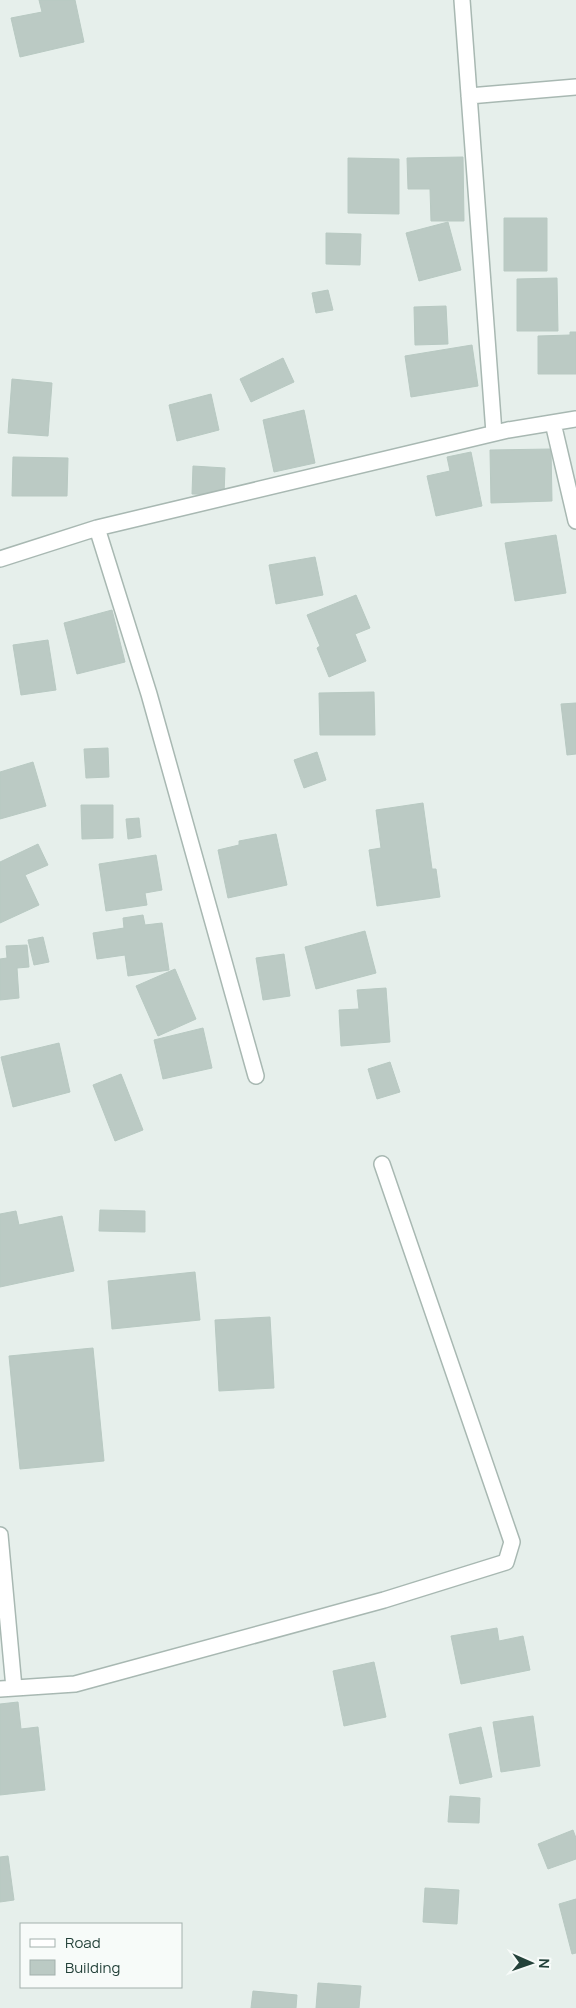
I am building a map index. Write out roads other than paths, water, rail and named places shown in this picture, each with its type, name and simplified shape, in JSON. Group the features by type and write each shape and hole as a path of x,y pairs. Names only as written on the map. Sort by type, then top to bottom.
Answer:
{"street":[{"path":"462,0 494,433"},
{"path":"469,96 576,87"},
{"path":"0,559 97,528 494,433 576,419"},
{"path":"553,423 576,521"},
{"path":"97,528 149,694 256,1076"},
{"path":"0,1535 7,1689 75,1684 384,1600 506,1562 512,1542 382,1164"}]}
